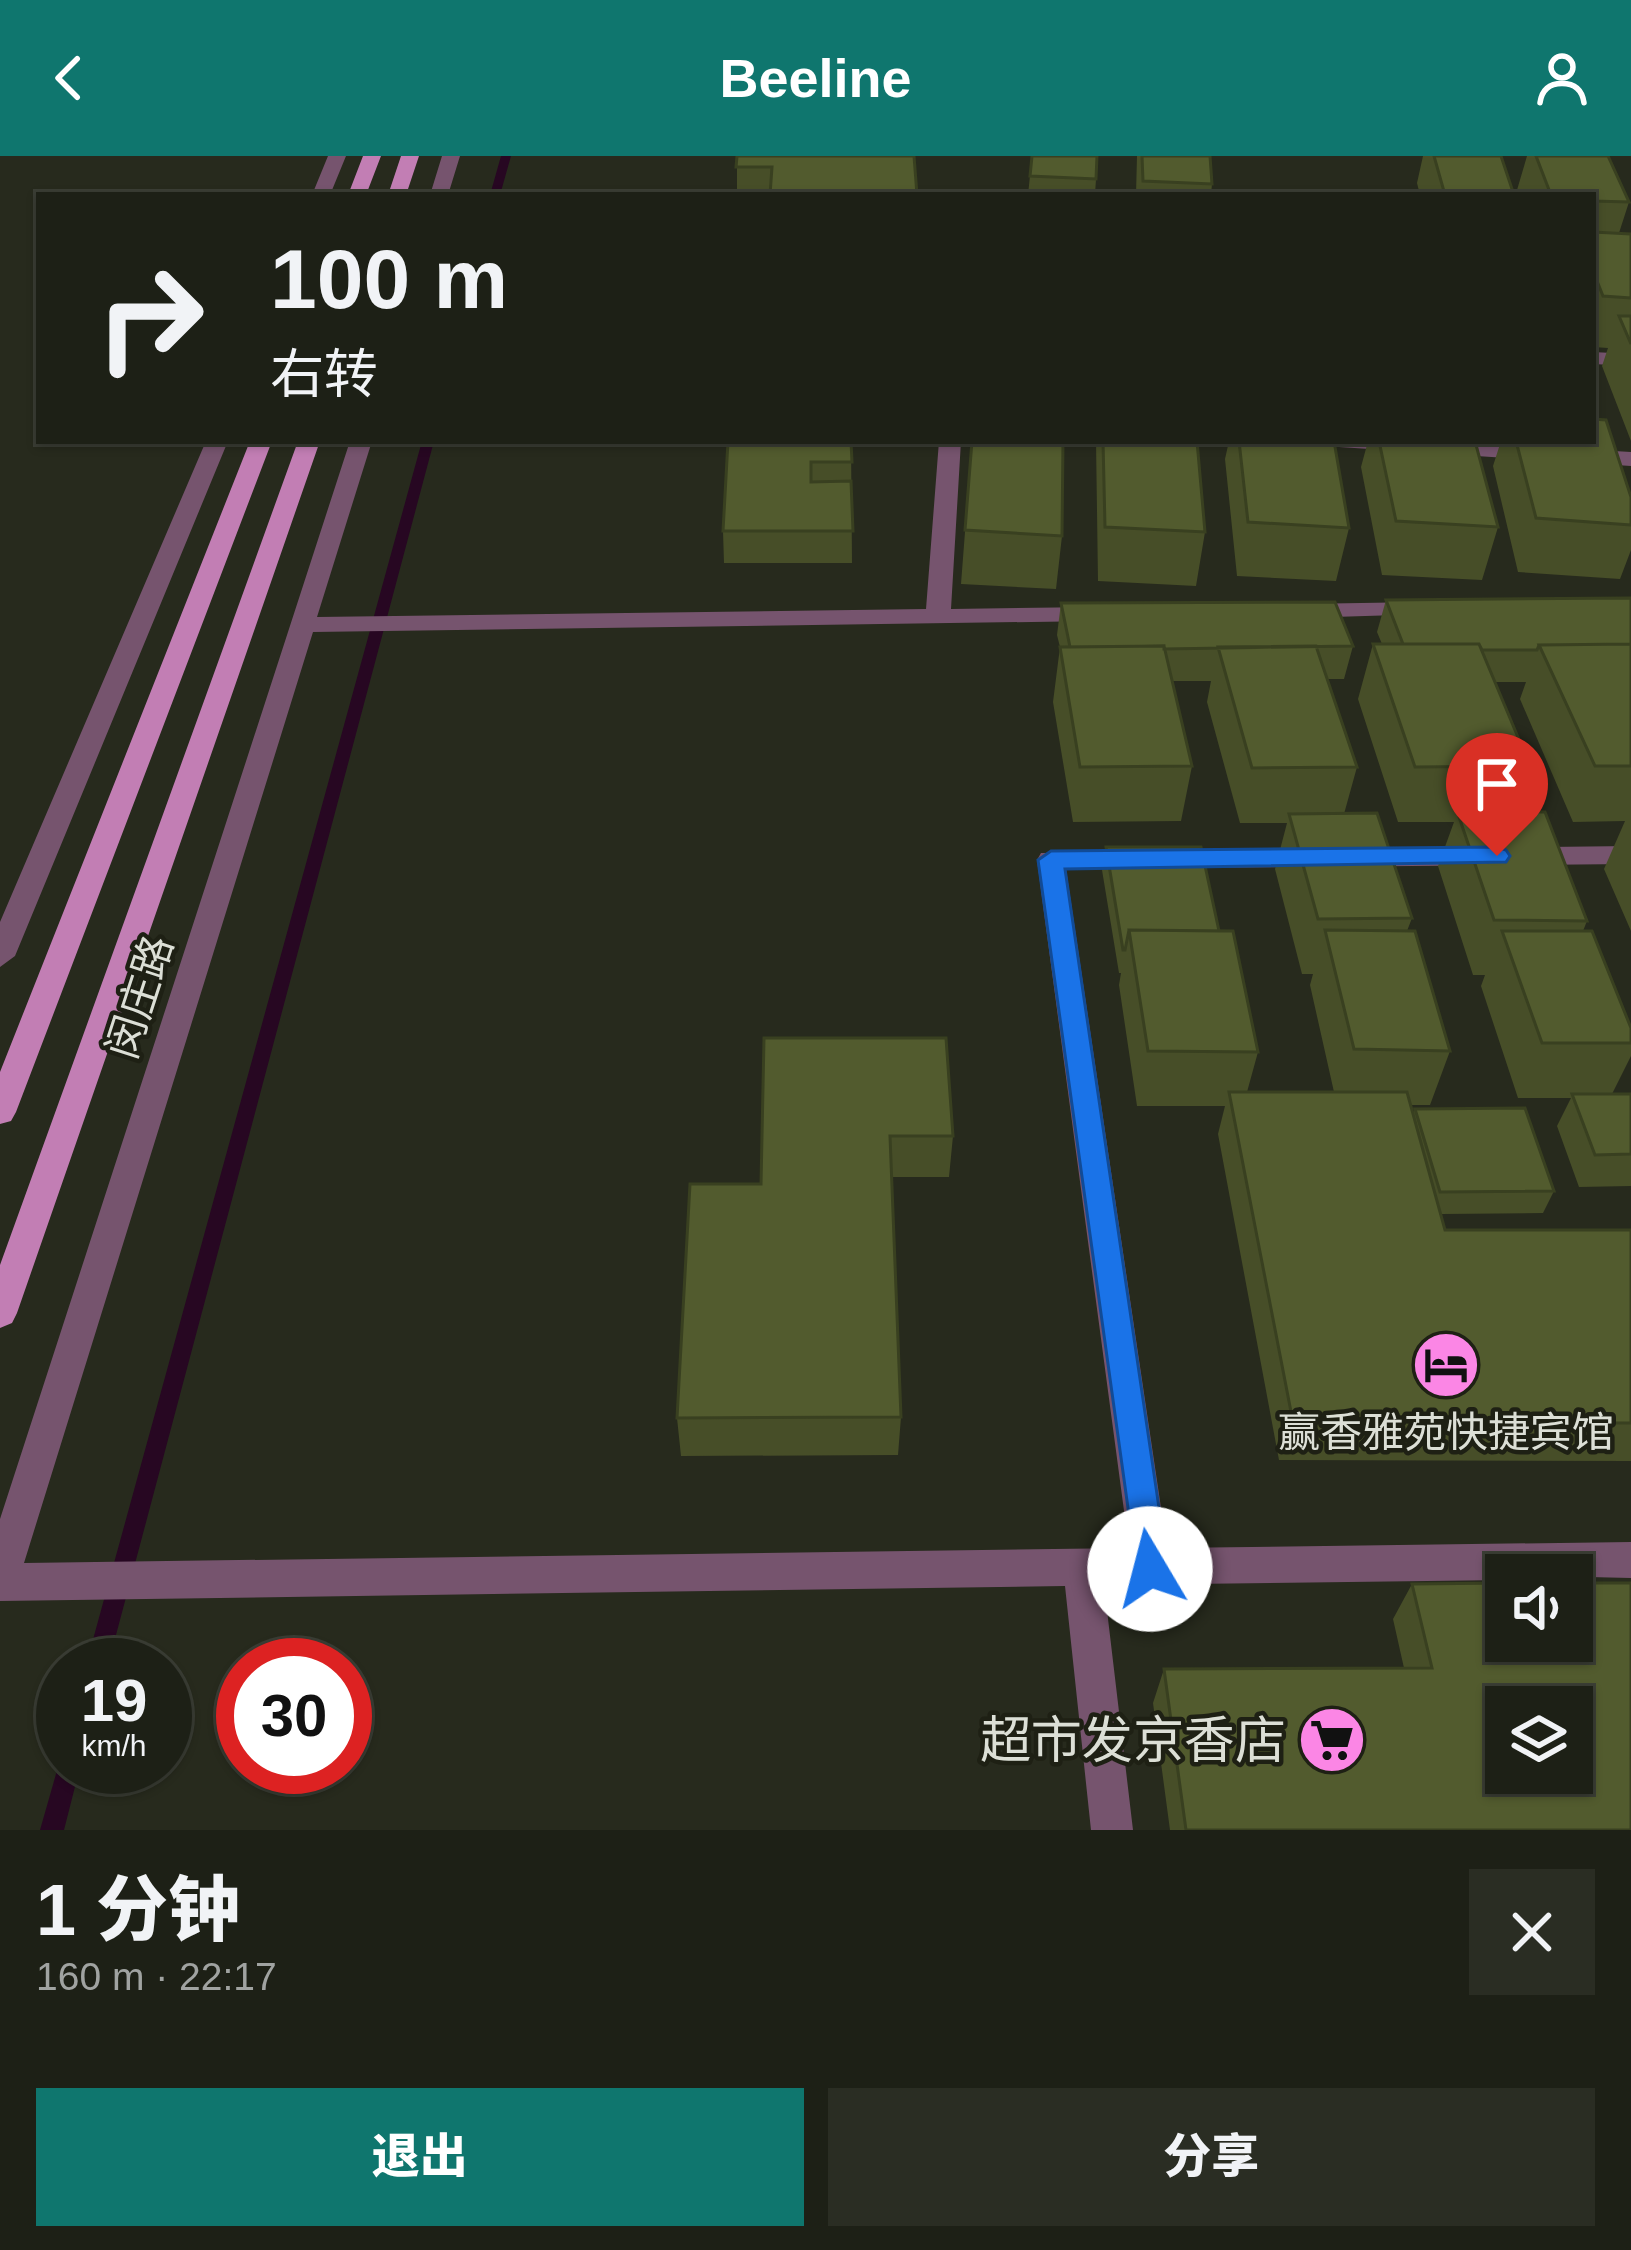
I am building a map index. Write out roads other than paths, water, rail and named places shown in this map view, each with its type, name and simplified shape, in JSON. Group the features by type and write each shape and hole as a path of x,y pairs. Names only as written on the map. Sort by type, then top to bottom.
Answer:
{"main road":[{"path":"358,192 372,156"},
{"path":"398,192 410,156"},
{"name":"闵庄路","path":"0,1112 260,444"},
{"name":"闵庄路","path":"0,1313 308,444"}],"street":[{"path":"322,192 337,156"},
{"path":"440,192 451,156"},
{"path":"1596,358 1631,360"},
{"path":"0,956 216,444"},
{"name":"闵庄路","path":"0,1580 360,444"},
{"path":"938,616 950,444"},
{"path":"1388,444 1631,459"},
{"path":"1272,611 1440,609"},
{"path":"302,625 1129,613"},
{"path":"1150,1569 1051,860 1631,855"},
{"path":"0,1580 1631,1560"},
{"path":"1083,1570 1112,1830"}],"waterway":[{"path":"496,192 506,156"},
{"path":"104,1638 427,444"},
{"path":"52,1830 62,1794"}],"place":[{"name":"赢香雅苑快捷宾馆","path":"1446,1365"},
{"name":"超市发京香店","path":"1332,1740"}]}
